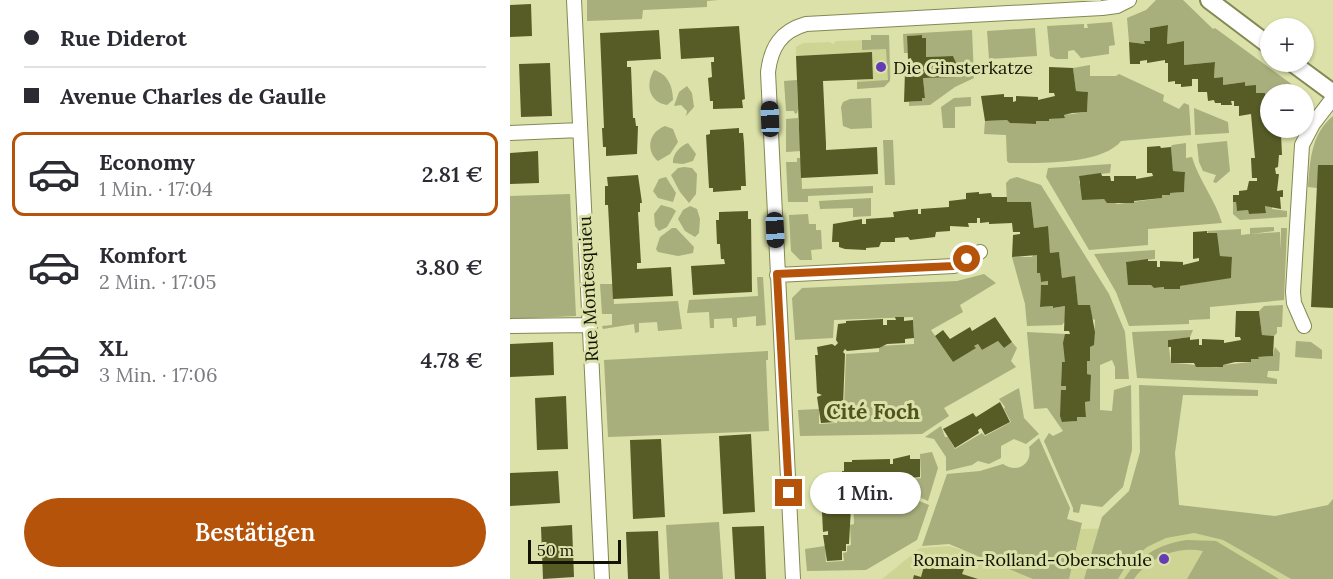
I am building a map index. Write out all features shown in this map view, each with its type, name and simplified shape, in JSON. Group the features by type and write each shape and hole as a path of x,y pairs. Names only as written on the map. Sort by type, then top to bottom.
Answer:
{"main road":[{"path":"1209,0 1260,38"},
{"path":"1305,72 1333,93"}],"street":[{"name":"Rue Montesquieu","path":"574,0 602,579"},
{"path":"793,579 768,72 773,49 782,36 806,24 1102,8 1117,6 1130,0"},
{"path":"1304,326 1294,303 1293,291 1300,161 1306,135 1333,98"},
{"path":"510,133 580,130"},
{"path":"777,274 954,266 980,252"},
{"path":"510,326 590,325"}],"shaded area":[{"path":"587,0 718,0 707,1 707,7 643,10 642,19 587,21"},
{"path":"1156,0 1183,0 1213,29 1215,28 1260,61 1260,72 1275,72 1291,84 1260,84 1260,93 1256,93 1256,86 1245,86 1245,82 1223,85 1223,77 1214,78 1215,62 1184,65 1184,41 1167,44 1168,25 1150,28 1150,41 1145,41 1145,44 1129,42 1127,18 1146,10"},
{"path":"1112,22 1115,45 1109,46 1109,54 1081,58 1074,50 1068,51 1068,59 1056,59 1050,56 1047,26 1084,24 1084,28 1088,28 1087,24"},
{"path":"1035,28 1037,56 989,59 987,31"},
{"path":"972,30 974,78 955,87 930,105 909,106 909,102 922,101 922,98 925,98 923,78 958,77 958,67 953,56 926,57 926,38 922,38 922,35 907,36 908,53 904,53 903,34"},
{"name":"Die Ginsterkatze","path":"871,35 889,35 891,78 884,87 857,89 857,80 873,79 872,52 796,56 796,47 803,43 830,42 833,44 836,41 871,40"},
{"path":"871,35 889,35 890,81 884,87 857,89 857,82 888,80 886,49 862,50 862,40 871,40"},
{"path":"1090,65 1090,76 1119,74 1164,95 1163,101 1179,109 1184,103 1189,105 1191,135 1121,141 1100,155 1085,159 1009,163 1006,135 984,134 985,121 1007,120 1010,123 1036,124 1036,121 1087,112 1088,92 1076,91 1073,68"},
{"path":"654,70 663,75 671,86 673,100 667,105 656,100 650,92 650,81"},
{"path":"797,80 798,109 795,114 794,111 786,111 784,81"},
{"path":"687,86 692,93 694,107 686,116 687,111 681,105 674,106 679,92"},
{"path":"971,97 971,106 955,107 955,128 943,128 941,107 954,98"},
{"path":"871,98 872,128 851,129 843,126 841,107 843,102 850,99"},
{"path":"1194,108 1228,122 1229,133 1195,135"},
{"path":"1333,116 1333,165 1319,165 1317,188 1308,187 1311,158 1316,140 1320,131"},
{"path":"798,118 801,151 786,152 786,119"},
{"path":"665,126 673,129 678,142 670,154 658,161 651,152 652,137 655,132"},
{"path":"883,140 893,140 895,185 885,185"},
{"path":"1227,141 1230,171 1216,183 1213,182 1216,175 1203,171 1199,162 1197,144"},
{"path":"688,143 696,154 693,161 683,164 673,163 677,151"},
{"path":"1186,143 1186,158 1192,157 1222,223 1148,229 1148,245 1089,250 1046,177 1048,168 1111,164 1110,173 1079,176 1079,183 1105,200 1118,204 1162,198 1162,195 1184,192 1185,172 1173,171 1171,147"},
{"path":"797,158 801,158 802,189 873,186 873,193 808,196 808,202 788,202 786,162 797,162"},
{"path":"678,168 692,168 697,174 696,194 689,203 671,175"},
{"path":"666,177 676,193 673,202 658,198 653,191 659,179"},
{"path":"1017,177 1041,185 1109,294 1125,332 1129,379 1115,379 1115,367 1112,360 1100,365 1100,410 1112,411 1114,390 1131,385 1132,450 1123,487 1102,507 1081,504 1079,513 1073,512 1044,441 1049,433 1053,436 1063,431 1047,408 1034,409 1027,332 1065,334 1065,362 1062,362 1061,386 1066,386 1066,390 1061,391 1062,422 1076,421 1077,417 1086,416 1085,402 1090,400 1091,376 1087,374 1087,361 1090,360 1090,347 1094,344 1095,320 1091,318 1090,305 1078,305 1075,277 1062,278 1059,253 1050,253 1047,226 1034,228 1031,202 1007,202 1006,183"},
{"path":"570,194 576,316 510,319 510,196"},
{"path":"871,198 871,216 853,217 853,208 820,209 819,201"},
{"path":"1233,202 1236,202 1237,211 1248,210 1249,214 1266,212 1265,206 1272,206 1272,209 1287,211 1287,217 1240,220 1233,214"},
{"path":"661,205 676,211 667,227 659,231 655,226 654,214"},
{"path":"690,206 697,209 700,219 699,233 695,237 685,231 678,219 683,210"},
{"path":"808,214 809,224 816,224 816,230 821,230 822,249 811,250 812,260 800,260 791,251 789,215"},
{"path":"1274,227 1274,231 1251,234 1280,232 1281,250 1281,228 1287,228 1284,300 1210,307 1210,319 1189,320 1189,324 1129,326 1116,292 1094,254 1155,250 1155,259 1126,262 1129,285 1180,289 1180,286 1231,277 1232,258 1220,256 1219,248 1207,231 1241,229 1241,235 1250,234 1250,228"},
{"path":"672,228 676,228 694,247 693,253 678,256 658,252 656,249 660,237"},
{"path":"1037,255 1037,273 1040,273 1041,282 1048,281 1048,285 1041,285 1040,307 1065,306 1066,320 1062,325 1027,326 1025,304 1012,257 1032,257"},
{"path":"984,274 996,283 960,305 963,312 931,330 953,362 978,344 982,350 998,341 1004,348 1012,342 1017,348 1011,361 1016,367 944,408 949,416 922,434 800,436 798,410 819,409 819,424 837,423 837,415 841,414 841,407 844,407 846,354 879,352 879,346 914,344 913,317 834,320 833,338 795,340 792,298 802,288 957,281"},
{"path":"757,277 763,277 766,325 756,326 756,316 737,318 737,327 733,327 732,318 714,319 714,328 710,328 709,312 687,313 689,300 758,296"},
{"path":"600,284 613,284 614,304 678,301 682,329 658,331 657,322 639,323 639,332 635,333 634,324 603,329 602,326 612,325 612,314 602,314"},
{"path":"1283,305 1282,327 1277,327 1277,333 1274,336 1262,335 1259,311 1264,306"},
{"path":"1193,330 1190,337 1168,340 1171,363 1222,367 1223,365 1251,362 1251,359 1258,359 1258,357 1273,356 1275,347 1280,353 1279,371 1268,371 1267,377 1277,379 1277,384 1137,378 1132,332"},
{"path":"1296,341 1311,342 1322,350 1322,359 1295,357"},
{"path":"768,351 768,360 766,360 769,431 608,437 604,360"},
{"path":"1139,385 1258,390 1258,396 1183,395 1175,453 1179,505 1275,516 1328,505 1333,499 1333,579 1291,579 1223,540 1194,533 1166,538 1147,547 1127,564 1118,579 1084,579 1102,517 1129,491 1140,452"},
{"path":"1019,388 1024,418 1039,434 1026,444 1014,439 1001,446 1001,458 989,464 978,461 972,465 946,471 946,457 934,439 925,437 941,426 945,437 948,437 955,449 982,433 985,436 1011,422 999,399"},
{"path":"1039,438 1070,508 1067,519 1082,523 1069,579 1033,579 949,544 922,546 947,474 980,471 1003,464 1014,468 1023,466 1029,458 1029,447"},
{"path":"932,452 938,468 928,501 895,486 895,484 912,483 912,479 921,478 920,454"},
{"path":"888,488 929,505 917,540 866,570 807,571 805,549 825,546 826,562 844,561 843,553 847,552 847,546 851,545 850,525 854,524 853,491"},
{"path":"719,522 723,579 669,579 666,525"},
{"name":"Romain-Rolland-Oberschule","path":"1140,528 1194,533 1223,540 1291,579 882,579 920,548 949,546 1006,564 1077,529"},
{"path":"1187,540 1216,541 1279,579 1187,579 1203,551 1184,550 1156,559 1140,571 1134,579 1124,579 1137,563 1151,552 1168,544"}],"building":[{"path":"531,4 532,36 510,37 510,5"},
{"path":"1168,25 1167,44 1184,41 1184,65 1215,62 1214,78 1223,77 1223,85 1245,82 1245,86 1256,85 1256,93 1260,93 1260,138 1281,138 1282,155 1279,155 1278,167 1275,168 1276,174 1279,174 1277,191 1283,190 1283,197 1280,197 1281,209 1265,206 1266,213 1249,214 1248,210 1237,211 1236,202 1233,202 1233,195 1239,195 1239,191 1247,190 1249,181 1257,181 1257,178 1252,178 1251,158 1255,158 1251,114 1239,116 1239,106 1234,106 1234,101 1231,101 1232,105 1221,105 1221,103 1215,103 1214,100 1208,101 1207,92 1198,92 1198,79 1192,79 1192,86 1181,87 1181,84 1175,84 1175,81 1168,82 1168,63 1165,63 1165,60 1147,63 1147,60 1140,61 1140,64 1130,64 1129,42 1145,44 1144,41 1150,41 1150,28"},
{"path":"739,26 745,99 742,100 743,108 713,109 708,78 712,77 711,62 714,62 714,57 681,59 679,29"},
{"path":"659,30 661,59 627,61 627,67 631,67 633,118 638,126 637,154 606,156 602,128 604,128 600,33"},
{"path":"922,35 922,38 926,38 926,57 953,56 958,67 958,77 923,78 925,98 922,98 922,101 904,102 905,72 913,72 911,58 908,59 907,36"},
{"path":"872,52 873,79 823,81 826,150 877,147 878,174 801,178 796,56"},
{"path":"550,63 552,116 521,117 519,64"},
{"path":"1049,67 1073,68 1076,91 1088,92 1087,112 1072,113 1064,115 1065,118 1049,119 1049,121 1036,121 1036,124 1010,123 1007,120 985,121 981,96 1004,94 1004,97 1013,97 1013,102 1016,101 1016,96 1038,97 1038,100 1055,96 1054,93 1049,93"},
{"path":"739,128 739,133 743,133 746,186 741,186 741,190 713,192 713,188 709,188 706,135 710,134 710,130"},
{"path":"1160,146 1161,148 1171,147 1173,171 1185,172 1184,192 1170,193 1170,195 1162,195 1162,198 1134,201 1134,203 1107,203 1104,199 1082,200 1079,176 1101,173 1102,176 1110,176 1111,181 1114,181 1114,176 1136,176 1136,179 1153,176 1152,173 1147,173 1147,147"},
{"path":"538,151 539,183 510,184 510,153"},
{"path":"1318,165 1333,165 1333,308 1311,307"},
{"path":"638,175 642,203 640,203 640,212 638,212 641,263 637,263 637,269 671,267 673,296 613,299 605,186 608,186 607,177"},
{"path":"979,192 979,194 991,193 992,197 1007,197 1007,202 1031,202 1034,228 1048,226 1050,253 1059,252 1062,278 1075,276 1078,305 1090,305 1095,332 1094,345 1090,347 1090,361 1087,361 1087,374 1091,375 1090,401 1085,402 1086,417 1077,417 1077,421 1062,422 1060,416 1061,390 1066,390 1066,386 1061,386 1062,362 1065,362 1063,343 1065,334 1070,334 1069,331 1064,331 1065,306 1040,307 1041,285 1048,285 1048,281 1041,282 1040,273 1037,273 1037,255 1012,257 1013,235 1020,234 1020,232 1013,232 1012,223 980,223 980,218 977,218 977,223 968,223 969,227 950,226 950,231 936,232 935,237 910,240 908,237 895,238 895,242 881,242 879,247 866,248 866,250 845,249 839,247 839,242 832,242 833,224 862,219 862,224 866,224 866,219 894,217 893,212 908,210 918,209 918,214 921,214 921,209 949,207 949,201 966,199 966,193"},
{"path":"748,211 748,219 751,219 752,292 693,295 691,266 725,264 724,259 721,259 720,244 717,244 716,220 719,220 719,212"},
{"path":"1207,231 1207,233 1217,233 1220,256 1232,257 1231,278 1180,286 1180,289 1128,285 1126,262 1148,259 1148,261 1157,261 1157,267 1160,267 1160,261 1183,262 1183,265 1199,261 1199,258 1193,259 1193,232"},
{"path":"1236,311 1259,311 1262,335 1274,336 1273,356 1258,357 1259,359 1251,359 1251,362 1235,362 1223,365 1223,367 1196,367 1194,363 1171,363 1171,347 1168,347 1168,340 1190,337 1190,340 1199,339 1199,345 1202,345 1202,339 1224,340 1224,343 1241,340 1240,337 1235,337"},
{"path":"895,317 904,317 904,321 913,320 914,338 905,339 905,343 887,344 879,348 847,351 845,349 843,352 845,354 843,405 840,406 840,413 836,413 836,422 821,423 817,397 822,395 817,393 815,355 818,355 817,347 832,344 835,346 838,343 836,340 838,324 846,323 846,321 883,319 883,325 887,325 887,320 896,320"},
{"path":"995,317 1012,342 1004,348 998,341 982,350 978,344 974,346 976,348 953,362 935,336 943,330 950,339 970,327 972,331"},
{"path":"553,342 554,375 510,377 510,344"},
{"path":"566,396 568,449 537,450 535,398"},
{"path":"1000,402 1010,422 985,435 981,428 978,430 979,433 955,448 943,429 973,413 976,417"},
{"path":"751,434 755,512 723,514 719,436"},
{"path":"661,439 665,517 633,519 630,440"},
{"path":"910,455 910,459 920,459 920,477 911,478 911,482 894,482 894,485 884,487 852,488 849,491 851,507 849,544 846,544 846,551 842,551 842,560 827,561 823,535 828,535 828,531 823,532 821,493 824,493 824,485 832,484 832,482 841,485 844,481 842,471 844,471 844,462 890,459 890,464 893,464 893,459"},
{"path":"558,471 560,503 510,506 510,473"},
{"path":"572,525 574,577 543,579 541,527"},
{"path":"764,526 766,579 735,579 732,527"},
{"path":"658,531 660,579 628,579 626,532"},
{"path":"926,559 964,569 962,574 978,579 913,579 914,575 921,577"}],"place":[{"name":"Die Ginsterkatze","path":"881,67"},
{"name":"Romain-Rolland-Oberschule","path":"1164,559"}],"district":[{"name":"Cité Foch","path":"873,411"}],"route":[{"path":"789,493 777,274 954,266 967,259"}]}
